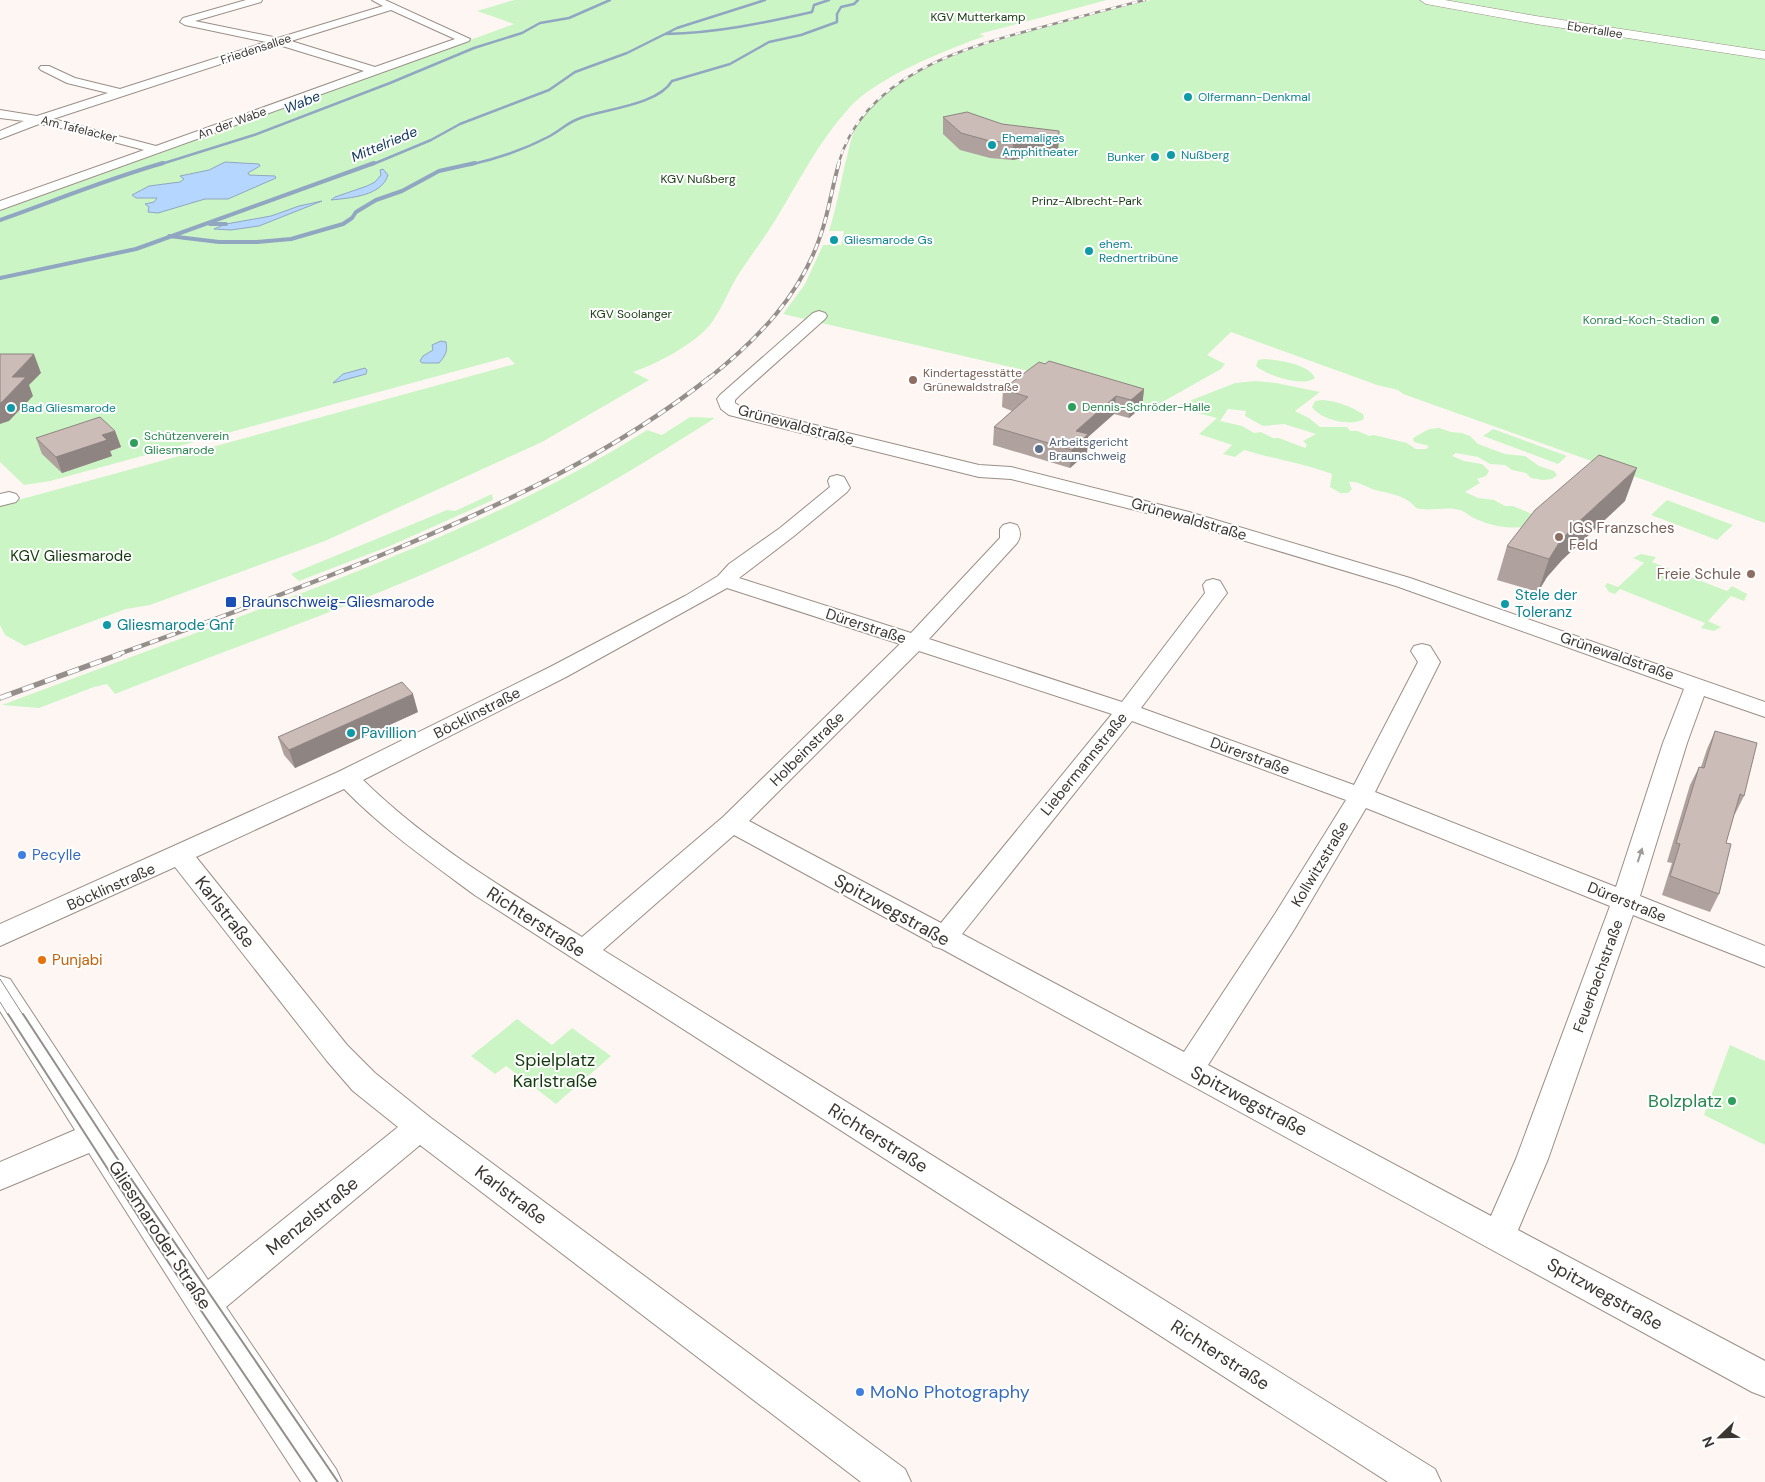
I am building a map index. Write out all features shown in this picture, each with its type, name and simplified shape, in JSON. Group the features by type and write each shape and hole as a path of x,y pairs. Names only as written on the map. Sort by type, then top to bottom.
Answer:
{"main road":[{"name":"Ebertallee","path":"1426,0 1545,22 1765,55"}],"street":[{"path":"257,0 187,20 186,22 279,41 375,72"},
{"path":"376,0 465,39"},
{"name":"Friedensallee","path":"0,134 279,41 391,7"},
{"name":"An der Wabe","path":"0,206 465,39"},
{"path":"45,68 72,80 122,93"},
{"name":"Am Tafelacker","path":"0,114 41,119 158,150"},
{"name":"Grünewaldstraße","path":"819,316 734,391 726,399 727,405 735,411 903,453 979,471 1011,473 1182,516 1403,582 1765,710"},
{"name":"Böcklinstraße","path":"0,936 180,856 347,778 607,647 725,580 736,568 818,508 840,488 837,481"},
{"name":"Holbeinstraße","path":"583,952 732,823 915,642 1010,540 1010,529"},
{"name":"Dürerstraße","path":"725,580 1127,711 1361,796 1765,957"},
{"name":"Liebermannstraße","path":"944,939 1127,711 1216,593 1213,585"},
{"name":"Kollwitzstraße","path":"1189,1069 1285,921 1361,796 1429,662 1422,651"},
{"name":"Feuerbachstraße","path":"1499,1236 1532,1159 1625,901 1675,743 1697,685"},
{"name":"Richterstraße","path":"347,778 377,808 430,851 583,952 1422,1482"},
{"name":"Spitzwegstraße","path":"732,823 1765,1380"},
{"name":"Karlstraße","path":"180,856 337,1053 364,1082 420,1127 887,1481"},
{"name":"Gliesmaroder Straße","path":"0,987 204,1304 323,1482"},
{"name":"Menzelstraße","path":"204,1304 420,1127"},
{"path":"0,1176 96,1135"}],"green space":[{"path":"514,0 1107,0 979,34 985,36 894,75 861,97 849,108 828,134 772,226 740,272 710,325 695,339 674,353 633,372 649,380 542,442 325,541 150,605 126,609 25,646 5,635 0,625 0,505 515,364 508,357 50,481 24,485 0,462 0,211 514,24 477,11"},
{"name":"Prinz-Albrecht-Park","path":"1151,0 1765,0 1765,523 1403,394 1398,390 1377,385 1231,332 1207,355 1225,364 1221,369 1150,409 1041,374 783,314 805,284 823,245 841,245 844,231 829,231 850,142 868,112 889,92 914,75 942,61 971,50 1029,32"},
{"path":"1264,359 1300,366 1312,373 1315,378 1302,382 1276,376 1256,366 1258,360"},
{"path":"1255,381 1276,383 1320,392 1295,411 1309,418 1320,427 1347,427 1350,431 1358,431 1369,436 1374,435 1407,443 1416,449 1426,449 1429,446 1414,442 1413,438 1429,429 1439,428 1470,436 1478,444 1505,454 1525,456 1539,466 1554,471 1557,475 1552,479 1531,478 1526,473 1512,470 1505,465 1490,464 1478,457 1456,453 1452,456 1464,461 1482,464 1489,471 1486,476 1477,479 1480,483 1465,492 1478,498 1494,500 1505,506 1513,506 1537,516 1533,526 1525,527 1504,527 1490,524 1454,509 1416,508 1412,503 1401,497 1355,482 1349,482 1352,489 1348,493 1340,493 1330,487 1332,474 1321,470 1244,450 1235,457 1223,454 1232,445 1199,434 1217,418 1174,407 1235,383","holes":["1228,409 1246,411 1245,416 1263,426 1284,424 1316,434 1303,441 1307,445 1305,448 1279,438 1273,438 1261,432 1254,433 1242,426 1220,421"]},
{"path":"1322,400 1348,406 1363,414 1364,419 1344,422 1329,419 1316,412 1312,407 1315,401"},
{"path":"690,417 715,418 628,472 539,521 488,546 383,591 115,694 107,684 39,708 2,705 338,579 418,546 534,493 647,430 662,435"},
{"path":"1493,429 1567,456 1558,464 1483,436"},
{"path":"492,494 493,500 390,546 299,581 291,574 447,510 455,511"},
{"path":"1667,500 1733,525 1717,540 1651,515"},
{"path":"1641,554 1656,557 1652,562 1727,591 1732,586 1747,594 1744,601 1731,596 1708,621 1721,627 1714,631 1701,628 1705,623 1620,589 1615,594 1609,592 1605,586 1607,583 1618,587 1644,563 1633,558"},
{"name":"Spielplatz Karlstraße","path":"517,1019 552,1045 572,1028 611,1056 556,1104 506,1066 495,1074 471,1056"},
{"path":"1730,1045 1765,1061 1765,1145 1704,1115"}],"water":[{"path":"225,162 259,164 260,166 248,173 249,175 275,176 276,178 228,199 205,199 158,213 148,212 149,207 145,204 154,202 157,198 136,198 132,195 149,186 180,182 184,179 180,176 209,170"},
{"path":"383,169 388,175 385,182 372,192 356,197 331,200 375,182 381,175 380,170"},
{"path":"322,201 259,226 231,230 214,229 226,224 271,216 299,206"},
{"path":"441,341 446,342 447,349 439,363 422,363 420,361 423,356 433,350 432,345"},
{"path":"365,368 367,370 366,374 333,383 343,374"}],"building":[{"path":"967,112 1002,124 1059,131 1059,135 1013,143 990,141 961,133 943,117"},
{"path":"0,354 34,354 12,377 26,377 0,403"},
{"path":"1049,361 1144,389 1131,400 1116,396 1076,431 1088,434 1072,450 994,427 1028,397 1003,389 1039,362 1045,364"},
{"path":"100,417 115,431 102,435 107,440 56,457 36,438"},
{"path":"1599,455 1637,468 1573,527 1559,543 1549,559 1507,546 1535,510"},
{"path":"402,682 413,694 289,750 278,737"},
{"path":"1715,731 1757,743 1744,796 1740,794 1726,843 1731,844 1719,894 1670,876 1680,844 1676,843 1699,767 1704,768"}],"waterway":[{"name":"Wabe","path":"158,165 254,135 390,83 474,48 522,33 540,23 569,18 610,0"},
{"name":"Mittelriede","path":"371,165 431,140 460,124 549,90 575,72 627,53 677,28 765,0"},
{"path":"666,34 722,30 776,20 812,12 814,5 829,0"},
{"path":"469,165 529,146 578,119 642,101 665,89 672,81 730,64 769,42 801,35 837,22 837,14 841,7 854,4 858,0"},
{"name":"Wabe","path":"0,220 101,183 163,163"},
{"name":"Mittelriede","path":"171,236 374,163"},
{"path":"171,236 219,242 257,242 291,239 343,224 352,218 356,212 376,200 402,191 439,171 475,163"},
{"path":"210,224 226,224"},
{"name":"Mittelriede","path":"0,278 136,249 171,236"}],"tram line":[{"path":"0,979 23,1015"},
{"path":"0,1002 8,1015"},
{"path":"8,1014 156,1244 317,1482"},
{"path":"23,1014 117,1158 338,1482"}],"railway":[{"path":"838,165 851,134 870,108 894,87 921,69 952,55 1015,34 1145,0"},
{"path":"709,378 761,331 790,296 802,277 821,234 839,163"},
{"path":"116,655 327,577 396,549 519,494 599,452 637,429 710,377"},
{"path":"0,698 120,654"}],"place":[{"name":"Olfermann-Denkmal","path":"1188,97"},
{"name":"Ehemaliges Amphitheater","path":"992,145"},
{"name":"Nußberg","path":"1171,155"},
{"name":"Bunker","path":"1155,157"},
{"name":"Gliesmarode Gs","path":"834,240"},
{"name":"ehem. Rednertribüne","path":"1089,251"},
{"name":"Konrad-Koch-Stadion","path":"1715,320"},
{"name":"Kindertagesstätte Grünewaldstraße","path":"913,380"},
{"name":"Dennis-Schröder-Halle","path":"1072,407"},
{"name":"Bad Gliesmarode","path":"11,408"},
{"name":"Schützenverein Gliesmarode","path":"134,443"},
{"name":"Arbeitsgericht Braunschweig","path":"1039,449"},
{"name":"IGS Franzsches Feld","path":"1559,537"},
{"name":"Freie Schule","path":"1751,574"},
{"name":"Braunschweig-Gliesmarode","path":"231,602"},
{"name":"Stele der Toleranz","path":"1505,604"},
{"name":"Gliesmarode Gnf","path":"107,625"},
{"name":"Pavillion","path":"351,733"},
{"name":"Pecylle","path":"22,855"},
{"name":"Punjabi","path":"42,960"},
{"name":"Bolzplatz","path":"1732,1101"},
{"name":"MoNo Photography","path":"860,1392"}],"park label":[{"name":"KGV Mutterkamp","path":"978,17"},
{"name":"KGV Nußberg","path":"698,179"},
{"name":"KGV Soolanger","path":"631,314"},
{"name":"KGV Gliesmarode","path":"71,556"}]}
